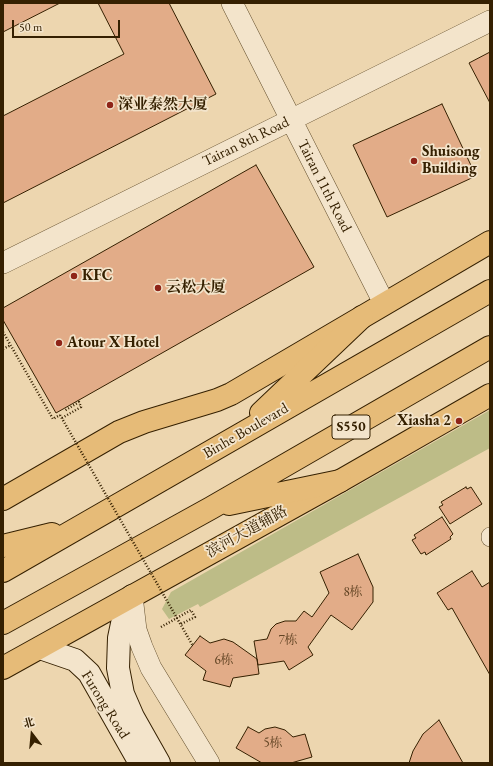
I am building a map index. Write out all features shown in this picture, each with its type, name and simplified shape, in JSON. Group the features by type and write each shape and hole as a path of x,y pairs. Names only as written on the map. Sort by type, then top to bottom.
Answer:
{"main road":[{"path":"3,499 119,432 144,422 217,400 231,394 490,242"},
{"name":"Binhe Boulevard","path":"3,571 490,291"},
{"path":"237,436 362,317"},
{"name":"S550","path":"3,623 211,508 490,347"},
{"name":"滨河大道辅路","path":"3,668 340,481 490,395"},
{"path":"211,508 340,481"},
{"path":"3,546 76,528"},
{"name":"Furong Road","path":"132,596 123,619 119,638 118,668 124,694 133,717 159,763"},
{"name":"Furong Road","path":"40,648 75,660 88,673 140,763"}],"street":[{"name":"Tairan 11th Road","path":"232,3 384,303"},
{"name":"Tairan 8th Road","path":"3,263 490,21"},
{"path":"132,596 136,630 148,661 209,763"}],"path":[{"path":"3,332 53,419 60,415 62,418 193,646"},
{"path":"3,349 11,345"},
{"path":"62,418 81,407 79,402 64,411"},
{"path":"161,627 191,610 195,617 181,624"}],"shaded area":[{"path":"490,410 490,448 200,607 198,604 169,619 162,609 171,592"}],"building":[{"path":"3,3 60,3 3,32"},
{"name":"深业泰然大厦","path":"98,3 169,3 216,94 3,203 3,116 124,54"},
{"path":"490,52 490,103 469,63"},
{"name":"Shuisong Building","path":"442,104 476,176 387,217 353,145"},
{"name":"云松大厦","path":"256,165 314,267 56,413 3,320 3,308"},
{"path":"466,487 467,489 471,487 482,504 450,524 439,507 443,505 441,502"},
{"path":"442,517 453,534 450,537 451,539 426,555 425,552 421,554 412,540 416,538 414,535"},
{"path":"358,554 373,587 373,602 352,630 331,615 308,647 313,655 289,670 284,661 258,665 254,641 267,639 271,629 276,624 285,621 296,621 304,611 312,617 329,593 320,572"},
{"path":"472,571 482,587 490,582 490,675 452,608 448,610 437,593"},
{"path":"200,636 210,643 224,639 233,642 257,659 259,674 233,678 230,687 203,680 206,671 185,655"},
{"path":"439,720 463,763 409,763 413,751 423,734"},
{"path":"248,727 259,733 265,729 275,727 285,730 293,737 305,734 312,757 291,763 262,763 236,748"}],"place":[{"name":"深业泰然大厦","path":"110,105"},
{"name":"Shuisong Building","path":"414,161"},
{"name":"KFC","path":"74,276"},
{"name":"云松大厦","path":"158,288"},
{"name":"Atour X Hotel","path":"59,343"},
{"name":"Xiasha 2","path":"459,421"}]}
